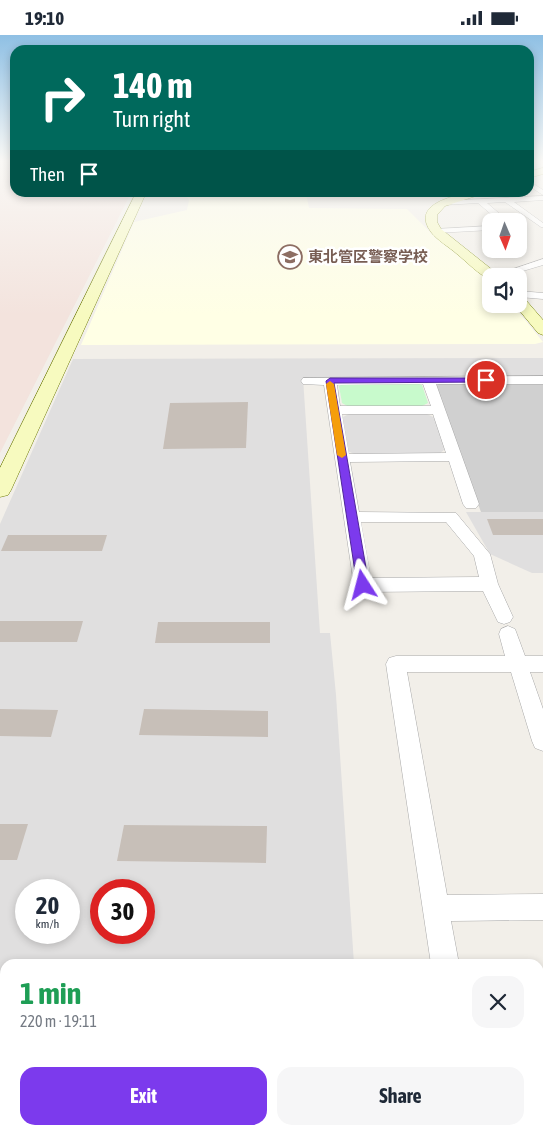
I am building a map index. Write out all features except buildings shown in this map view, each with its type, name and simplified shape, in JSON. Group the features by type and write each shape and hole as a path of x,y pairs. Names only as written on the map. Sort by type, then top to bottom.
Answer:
{"street":[{"path":"0,490 132,212"},
{"path":"430,212 430,223 436,231 485,268"},
{"path":"525,212 542,225"},
{"path":"528,226 542,225"},
{"path":"436,231 482,228"},
{"path":"522,268 543,262"},
{"path":"527,295 543,296"},
{"path":"527,311 543,330"},
{"path":"307,381 543,380"},
{"path":"330,381 363,585 490,584"},
{"path":"428,381 471,504"},
{"path":"335,410 437,410"},
{"path":"342,458 455,457"},
{"path":"352,517 450,517 482,554 490,584 506,626 543,741"},
{"path":"444,959 396,664 543,664"},
{"path":"437,908 543,907"}],"shaded area":[{"path":"0,212 121,212 0,453"},
{"name":"東北管区警察学校","path":"177,212 410,212 430,232 482,275 482,313 519,313 543,342 535,344 81,345 134,222"},
{"path":"543,358 543,377 303,378 320,633 330,633 336,695 354,959 0,959 0,524 73,359"},
{"path":"441,383 543,383 543,512 481,512 434,386"},
{"path":"349,414 427,414 435,418 445,449 439,454 354,454 346,450 341,418"},
{"path":"466,512 543,512 543,573 532,573 490,554"}],"green space":[{"path":"345,383 416,383 422,385 428,403 422,406 349,407 342,403 339,386"}],"slow traffic":[{"path":"330,384 342,455"}],"place":[{"name":"東北管区警察学校","path":"290,257"}],"route":[{"path":"363,585 330,381 486,380"}]}
